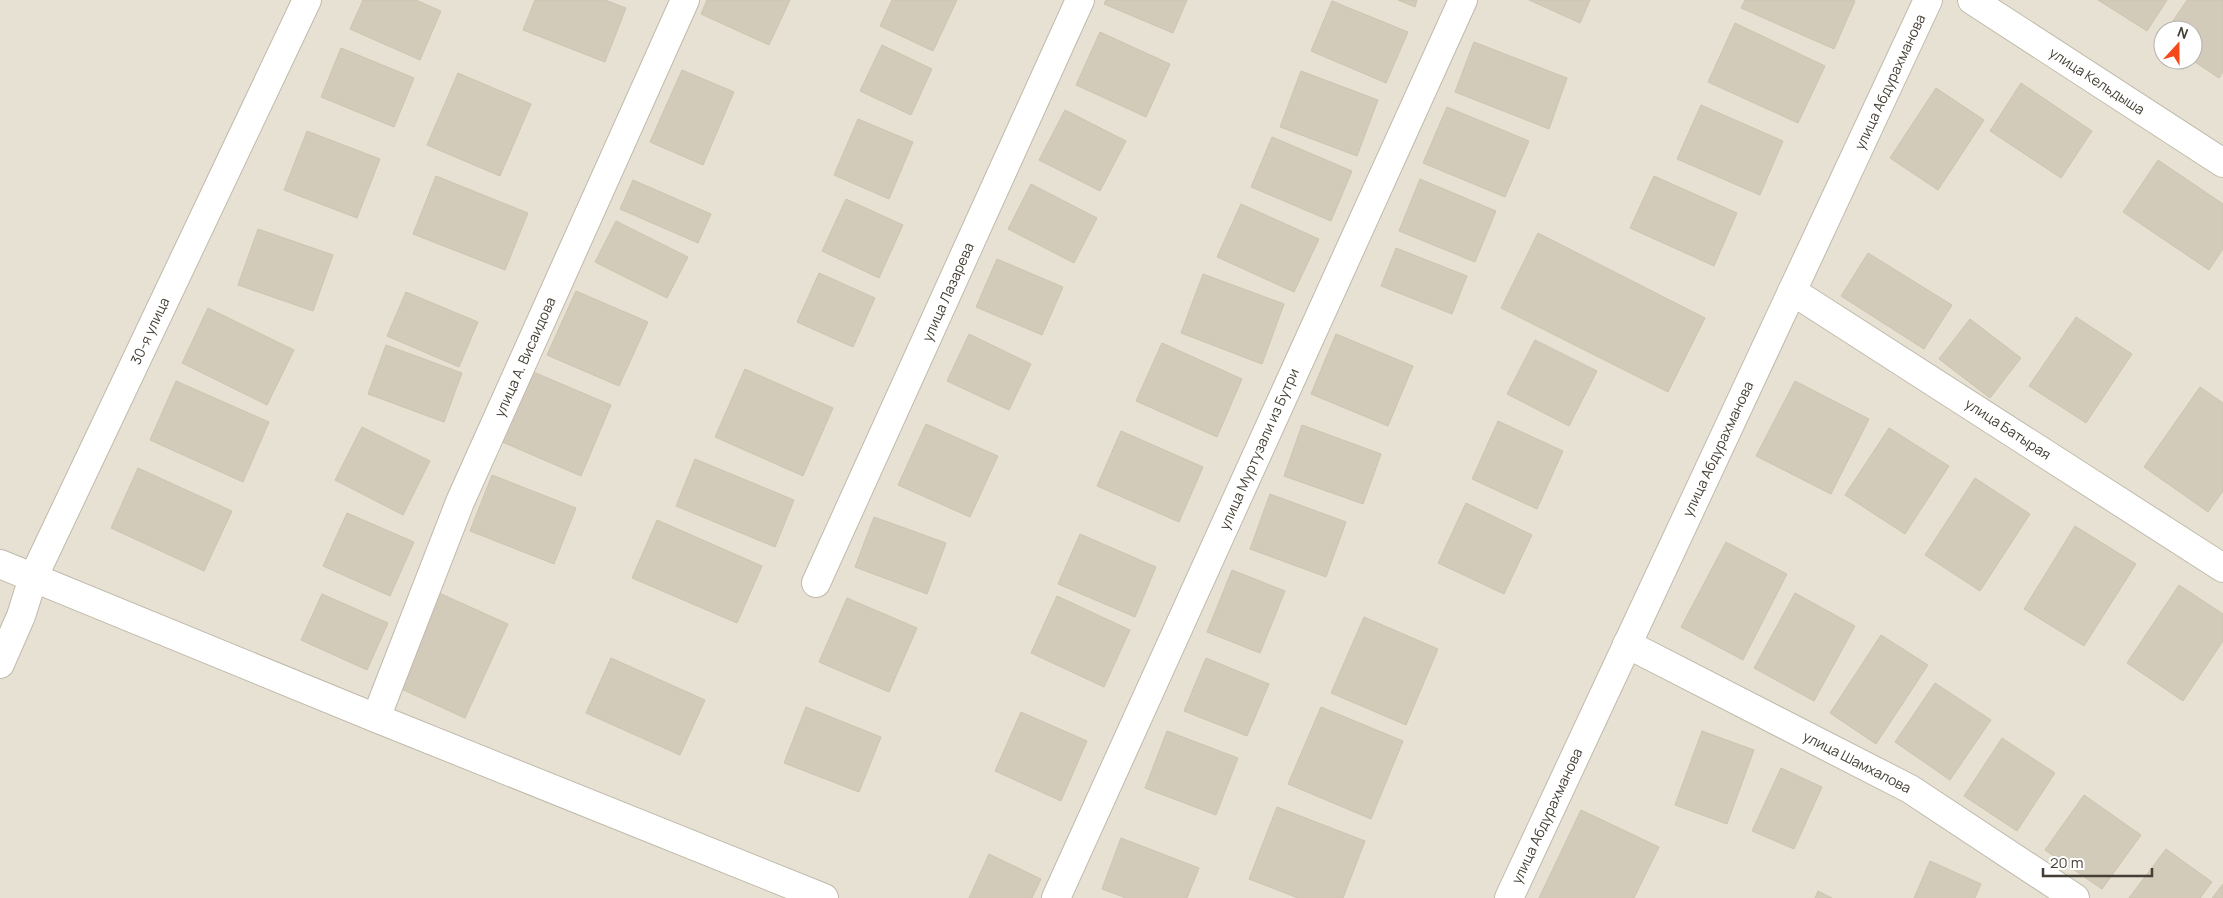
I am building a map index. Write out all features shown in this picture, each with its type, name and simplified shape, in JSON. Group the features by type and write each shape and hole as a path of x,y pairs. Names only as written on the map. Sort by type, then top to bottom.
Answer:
{"street":[{"name":"30-я улица","path":"0,664 21,616 33,578 307,0"},
{"name":"улица А. Висаидова","path":"376,718 460,502 685,0"},
{"name":"улица Лазарева","path":"816,584 1080,0"},
{"name":"улица Муртузали из Бутри","path":"1056,898 1463,0"},
{"name":"улица Абдурахманова","path":"1508,898 1928,0"},
{"name":"улица Кельдыша","path":"1972,0 2223,162"},
{"name":"улица Батырая","path":"1792,291 2223,568"},
{"path":"0,564 824,898"},
{"name":"улица Шамхалова","path":"1627,644 1910,788 2075,898"}],"shaded area":[{"path":"0,0 2223,0 2223,898 0,898"}],"building":[{"path":"363,0 416,0 441,11 420,60 350,29"},
{"path":"535,0 605,0 626,8 605,62 523,30"},
{"path":"707,0 790,0 769,45 701,14"},
{"path":"892,0 957,0 933,51 880,26"},
{"path":"1106,0 1187,0 1173,33 1104,4"},
{"path":"1398,0 1417,0 1415,7"},
{"path":"1529,0 1590,0 1580,23"},
{"path":"1745,0 1855,1 1834,49 1741,8"},
{"path":"2098,0 2167,0 2147,31"},
{"path":"2187,0 2223,0 2223,72 2219,78 2203,67 2203,20 2174,20"},
{"path":"1332,1 1408,32 1386,83 1311,51"},
{"path":"1735,23 1825,66 1798,123 1708,82"},
{"path":"1100,32 1170,64 1146,117 1076,85"},
{"path":"1474,42 1567,78 1549,129 1455,92"},
{"path":"882,45 932,69 911,115 860,91"},
{"path":"341,48 414,78 394,127 321,97"},
{"path":"682,70 734,92 703,165 650,142"},
{"path":"1301,71 1378,100 1357,156 1280,127"},
{"path":"458,73 531,104 500,176 427,145"},
{"path":"2021,83 2092,131 2061,178 1990,131"},
{"path":"1936,88 1984,120 1938,190 1890,158"},
{"path":"1701,105 1783,141 1760,195 1677,159"},
{"path":"1447,107 1529,141 1505,197 1423,163"},
{"path":"1065,110 1126,141 1100,191 1039,160"},
{"path":"858,119 913,142 889,199 834,175"},
{"path":"307,131 380,159 357,218 284,190"},
{"path":"1272,137 1352,171 1331,221 1251,187"},
{"path":"2158,160 2223,204 2223,249 2209,270 2123,212"},
{"path":"436,176 528,213 505,270 413,234"},
{"path":"1654,176 1737,213 1714,266 1630,228"},
{"path":"1420,179 1496,211 1475,262 1399,231"},
{"path":"633,180 711,214 698,243 620,209"},
{"path":"1031,184 1097,218 1074,263 1008,229"},
{"path":"846,199 903,225 879,278 822,251"},
{"path":"1241,204 1319,239 1294,292 1217,257"},
{"path":"616,221 688,257 667,298 595,262"},
{"path":"258,229 333,255 313,311 238,285"},
{"path":"1538,233 1705,318 1668,392 1501,308"},
{"path":"1396,248 1467,276 1452,314 1381,286"},
{"path":"1868,253 1952,305 1924,349 1841,296"},
{"path":"997,259 1063,287 1042,335 976,307"},
{"path":"819,273 875,298 853,347 797,322"},
{"path":"1203,274 1284,304 1262,364 1181,333"},
{"path":"576,291 648,322 619,386 547,355"},
{"path":"406,292 478,322 459,367 387,336"},
{"path":"208,308 294,350 267,405 182,363"},
{"path":"2076,317 2132,354 2086,423 2029,386"},
{"path":"1970,319 2021,358 1990,398 1939,359"},
{"path":"969,334 1031,364 1009,410 947,381"},
{"path":"1336,334 1413,366 1388,426 1311,394"},
{"path":"1535,340 1597,371 1569,426 1507,394"},
{"path":"1162,343 1242,379 1217,437 1136,401"},
{"path":"386,345 462,373 444,422 368,394"},
{"path":"745,369 833,408 803,476 715,437"},
{"path":"531,371 611,405 581,476 500,441"},
{"path":"176,381 269,422 243,482 150,440"},
{"path":"1795,381 1869,419 1831,494 1756,456"},
{"path":"2200,387 2223,403 2223,491 2208,512 2144,467"},
{"path":"1498,421 1563,451 1537,509 1472,479"},
{"path":"926,424 998,456 970,517 898,485"},
{"path":"1302,425 1381,454 1363,504 1284,476"},
{"path":"362,427 430,461 403,515 335,480"},
{"path":"1889,428 1949,466 1905,534 1845,495"},
{"path":"1121,431 1203,467 1179,522 1097,486"},
{"path":"695,459 794,500 775,547 676,506"},
{"path":"138,468 232,511 204,571 111,528"},
{"path":"492,475 576,508 554,564 470,531"},
{"path":"1975,478 2030,514 1980,591 1925,555"},
{"path":"1270,494 1346,522 1326,577 1250,549"},
{"path":"1466,503 1532,535 1504,594 1438,563"},
{"path":"347,513 414,542 390,596 323,566"},
{"path":"874,517 946,543 927,594 855,567"},
{"path":"657,520 762,566 737,623 632,578"},
{"path":"2075,526 2136,564 2084,646 2024,609"},
{"path":"1080,534 1156,567 1135,617 1058,584"},
{"path":"1726,542 1787,574 1743,660 1681,627"},
{"path":"1232,570 1285,591 1260,653 1207,632"},
{"path":"2179,585 2223,614 2223,641 2183,701 2127,663"},
{"path":"439,593 508,624 465,718 397,687"},
{"path":"1795,593 1855,626 1814,701 1754,668"},
{"path":"322,594 388,623 367,670 301,640"},
{"path":"1057,596 1130,630 1104,687 1031,653"},
{"path":"847,598 917,628 889,692 819,662"},
{"path":"1364,617 1438,649 1406,725 1331,693"},
{"path":"1881,635 1928,665 1876,744 1830,713"},
{"path":"611,658 705,700 680,755 586,713"},
{"path":"1206,658 1269,684 1247,736 1184,711"},
{"path":"1935,683 1991,720 1950,780 1895,742"},
{"path":"806,707 881,737 859,792 784,763"},
{"path":"1321,707 1403,741 1371,819 1288,784"},
{"path":"1021,712 1087,741 1061,801 995,771"},
{"path":"1167,731 1238,758 1216,815 1145,788"},
{"path":"1702,731 1754,750 1727,824 1675,805"},
{"path":"2002,738 2055,773 2017,831 1964,796"},
{"path":"1781,768 1822,787 1794,849 1752,831"},
{"path":"2084,795 2141,835 2102,889 2045,850"},
{"path":"1277,807 1365,841 1343,898 1298,898 1249,879"},
{"path":"1581,810 1659,847 1634,898 1539,898"},
{"path":"1121,838 1199,868 1187,898 1126,898 1102,889"},
{"path":"2166,849 2212,882 2200,898 2129,898"},
{"path":"989,854 1041,879 1032,898 969,898"},
{"path":"1930,861 1981,884 1975,898 1914,898"},
{"path":"2223,884 2223,898 2212,898"},
{"path":"1818,891 1832,898 1815,898"}]}
